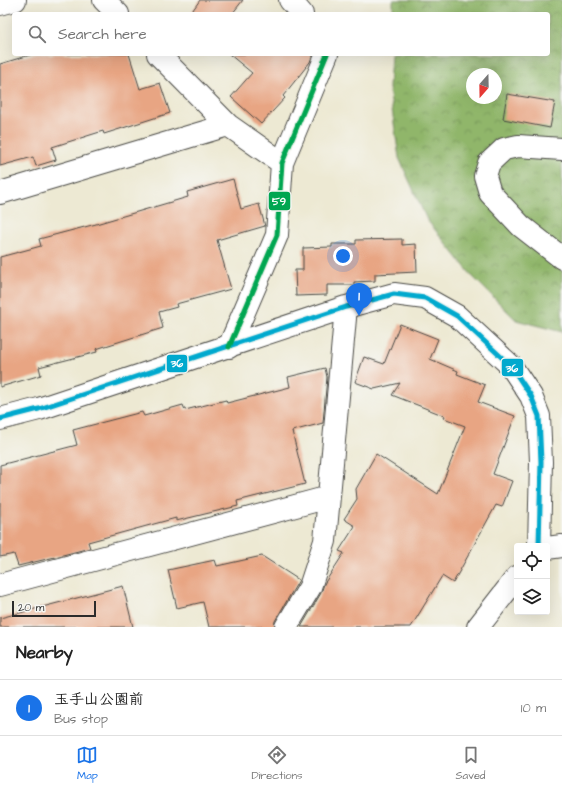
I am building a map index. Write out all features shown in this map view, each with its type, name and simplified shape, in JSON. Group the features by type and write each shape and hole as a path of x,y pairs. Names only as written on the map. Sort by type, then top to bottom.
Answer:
{"street":[{"path":"0,4 15,0"},
{"path":"104,0 116,12"},
{"path":"290,0 300,12"},
{"path":"160,56 228,125 282,163"},
{"path":"229,347 277,235 282,163 325,56"},
{"path":"0,193 228,125"},
{"path":"562,149 518,146 504,149 489,163 485,176 490,193 521,226 562,258"},
{"path":"0,419 40,409 346,307 394,294 425,298 457,316 511,366 531,396 539,416 541,462 539,543"},
{"path":"286,627 310,587 325,541 346,307"},
{"path":"0,585 329,497"},
{"path":"550,548 562,546"},
{"path":"478,627 515,579"}],"green space":[{"path":"393,0 562,0 562,332 516,320 473,277 427,220 399,158 389,88 391,56 550,56 550,12 393,12"}],"building":[{"path":"200,0 243,0 234,12 191,12"},
{"path":"26,56 130,56 140,89 160,83 170,113 104,134 103,131 52,147 56,160 36,166 33,157 0,166 0,64"},
{"path":"231,56 312,56 310,62 283,96 285,98 261,124 231,97 252,73"},
{"path":"507,94 555,102 550,128 503,119"},
{"path":"233,179 241,209 259,204 265,226 217,240 231,289 176,304 177,307 159,312 163,328 96,349 97,352 39,367 41,375 0,387 0,257 41,246 39,239 188,197 187,192"},
{"path":"402,239 402,245 416,244 417,272 375,274 375,281 354,282 354,285 327,285 327,295 296,296 295,270 303,270 303,248 332,247 332,244 356,244 356,240"},
{"path":"400,324 438,339 430,359 458,371 457,374 485,385 478,402 515,416 493,474 512,481 502,507 496,505 453,583 442,576 411,627 301,627 321,593 324,584 344,553 339,551 355,526 344,519 357,499 356,489 376,454 438,494 465,426 444,418 445,416 392,395 400,383 374,389 355,382 364,357 384,364"},
{"path":"325,368 327,377 323,423 292,431 305,484 237,501 238,506 176,521 176,518 88,542 90,548 18,566 14,554 0,557 0,465 77,445 73,430 142,412 144,416 183,405 185,410 226,400 227,403 290,387 288,377"},
{"path":"262,556 299,580 275,621 274,627 209,627 203,602 177,608 168,570 215,560 217,566"},
{"path":"123,586 133,627 0,627 0,618"}],"transit line":[{"name":"59","path":"229,347 277,235 282,163 326,56"},
{"name":"36","path":"0,419 39,409 346,307 394,294 425,298 457,316 511,366 531,396 539,416 541,462 539,543"}],"place":[{"name":"玉手山公園前","path":"359,316"}]}
